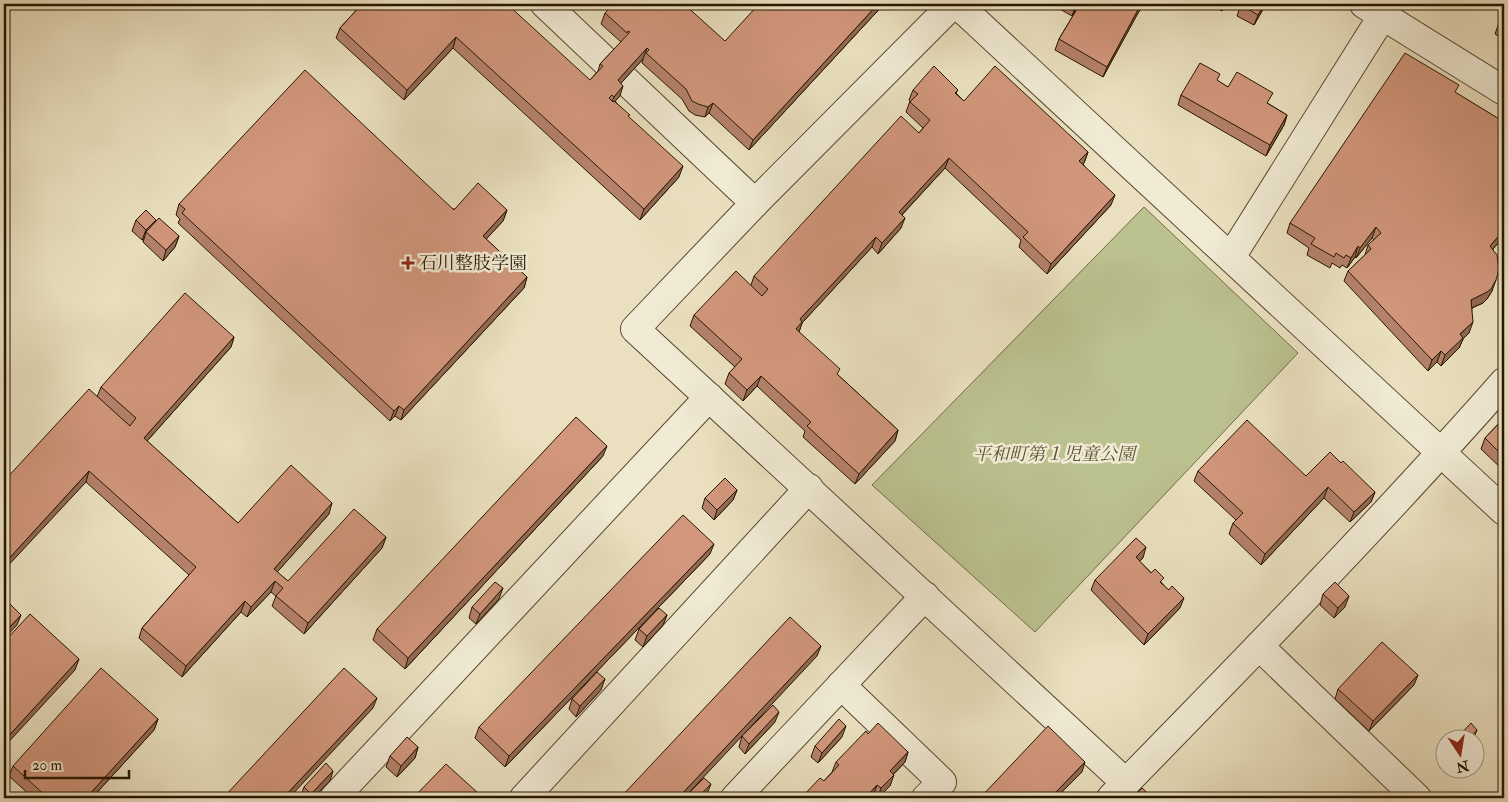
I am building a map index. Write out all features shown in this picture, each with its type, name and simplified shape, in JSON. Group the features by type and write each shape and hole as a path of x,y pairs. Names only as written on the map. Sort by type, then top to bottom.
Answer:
{"street":[{"path":"545,4 755,203"},
{"path":"1504,382 1442,453 1119,791 925,596 635,329 755,203 955,4 1231,257 1442,453 1504,511"},
{"path":"1231,257 1374,10 1504,91"},
{"path":"334,798 709,397"},
{"path":"524,798 809,488"},
{"path":"735,798 925,596"},
{"path":"1259,646 1417,798"},
{"path":"841,685 942,782 926,798"}],"green space":[{"name":"平和町第１児童公園","path":"1144,207 1298,353 1035,632 872,485"}],"building":[{"path":"362,4 507,4 590,80 603,66 600,64 630,32 628,31 627,33 605,13 614,4 684,4 725,41 759,4 878,4 753,140 713,103 708,107 692,101 686,89 646,53 649,50 647,48 618,80 623,86 614,97 612,95 609,98 630,115 628,116 683,166 644,209 456,37 407,90 340,28"},
{"path":"1080,4 1141,4 1107,67 1059,39"},
{"path":"1242,4 1264,4 1258,15"},
{"path":"1504,15 1504,27 1499,23"},
{"path":"1405,53 1459,85 1455,92 1504,122 1504,230 1490,246 1497,255 1499,270 1496,280 1491,289 1471,300 1473,322 1460,334 1463,338 1445,355 1441,351 1432,360 1348,271 1371,249 1368,245 1381,233 1376,227 1360,248 1358,246 1351,258 1346,255 1344,258 1336,253 1334,257 1311,244 1315,238 1290,223"},
{"path":"1200,63 1220,74 1217,80 1228,87 1237,72 1273,93 1267,103 1287,115 1270,145 1181,95"},
{"path":"934,66 958,90 955,93 964,101 995,66 1088,152 1079,161 1115,195 1051,264 1023,237 1028,232 949,158 899,212 905,218 882,243 876,237 800,319 802,322 796,329 840,369 837,374 898,430 859,474 807,426 811,422 761,376 747,390 729,373 742,359 694,315 736,271 762,296 768,289 754,276 901,116 919,133 930,120 910,102 918,94 913,90"},
{"path":"305,70 454,210 478,183 507,210 483,236 527,277 404,410 399,406 394,411 182,213 185,209 179,204"},
{"path":"146,210 156,220 146,230 136,220"},
{"path":"159,218 179,236 166,250 146,232"},
{"path":"185,293 234,337 144,438 238,523 291,465 332,503 274,569 288,581 354,509 386,537 308,623 276,596 283,588 275,581 251,607 245,601 186,666 142,628 196,567 89,471 4,564 4,481 89,389 130,426 136,418 101,387"},
{"path":"576,417 607,446 408,658 377,629"},
{"path":"1504,418 1504,457 1485,438"},
{"path":"1247,420 1306,476 1330,452 1341,463 1343,461 1375,492 1354,512 1328,487 1265,554 1233,523 1243,513 1198,471"},
{"path":"725,478 737,490 717,510 705,498"},
{"path":"683,515 714,544 509,756 479,727"},
{"path":"1136,538 1146,547 1136,557 1151,573 1155,569 1164,578 1160,582 1169,590 1172,586 1184,598 1148,634 1095,580"},
{"path":"495,582 503,588 480,614 472,607"},
{"path":"1335,582 1349,596 1338,608 1323,594"},
{"path":"4,598 21,615 4,633"},
{"path":"659,608 667,615 647,636 639,629"},
{"path":"30,614 79,659 4,741 4,642"},
{"path":"790,617 821,646 678,798 620,798"},
{"path":"1382,642 1418,675 1373,721 1338,689"},
{"path":"101,668 158,719 86,798 48,798 13,766"},
{"path":"344,668 377,698 283,798 223,798"},
{"path":"597,672 605,679 580,706 572,699"},
{"path":"773,705 779,712 749,744 742,736"},
{"path":"839,719 846,726 822,753 815,746"},
{"path":"878,723 908,752 890,771 894,775 881,788 877,785 865,798 801,798 820,778 824,781 839,765 836,762 866,731 868,734"},
{"path":"1471,723 1477,730 1464,730"},
{"path":"1048,726 1085,762 1056,792 1061,796 1059,798 980,798"},
{"path":"407,737 418,747 401,766 390,756"},
{"path":"326,763 333,771 311,794 304,787"},
{"path":"446,764 478,793 472,798 413,798"},
{"path":"704,778 711,784 697,798 684,798"},
{"path":"1142,788 1153,798 1132,798"}],"place":[{"name":"石川整肢学園","path":"408,263"}]}
